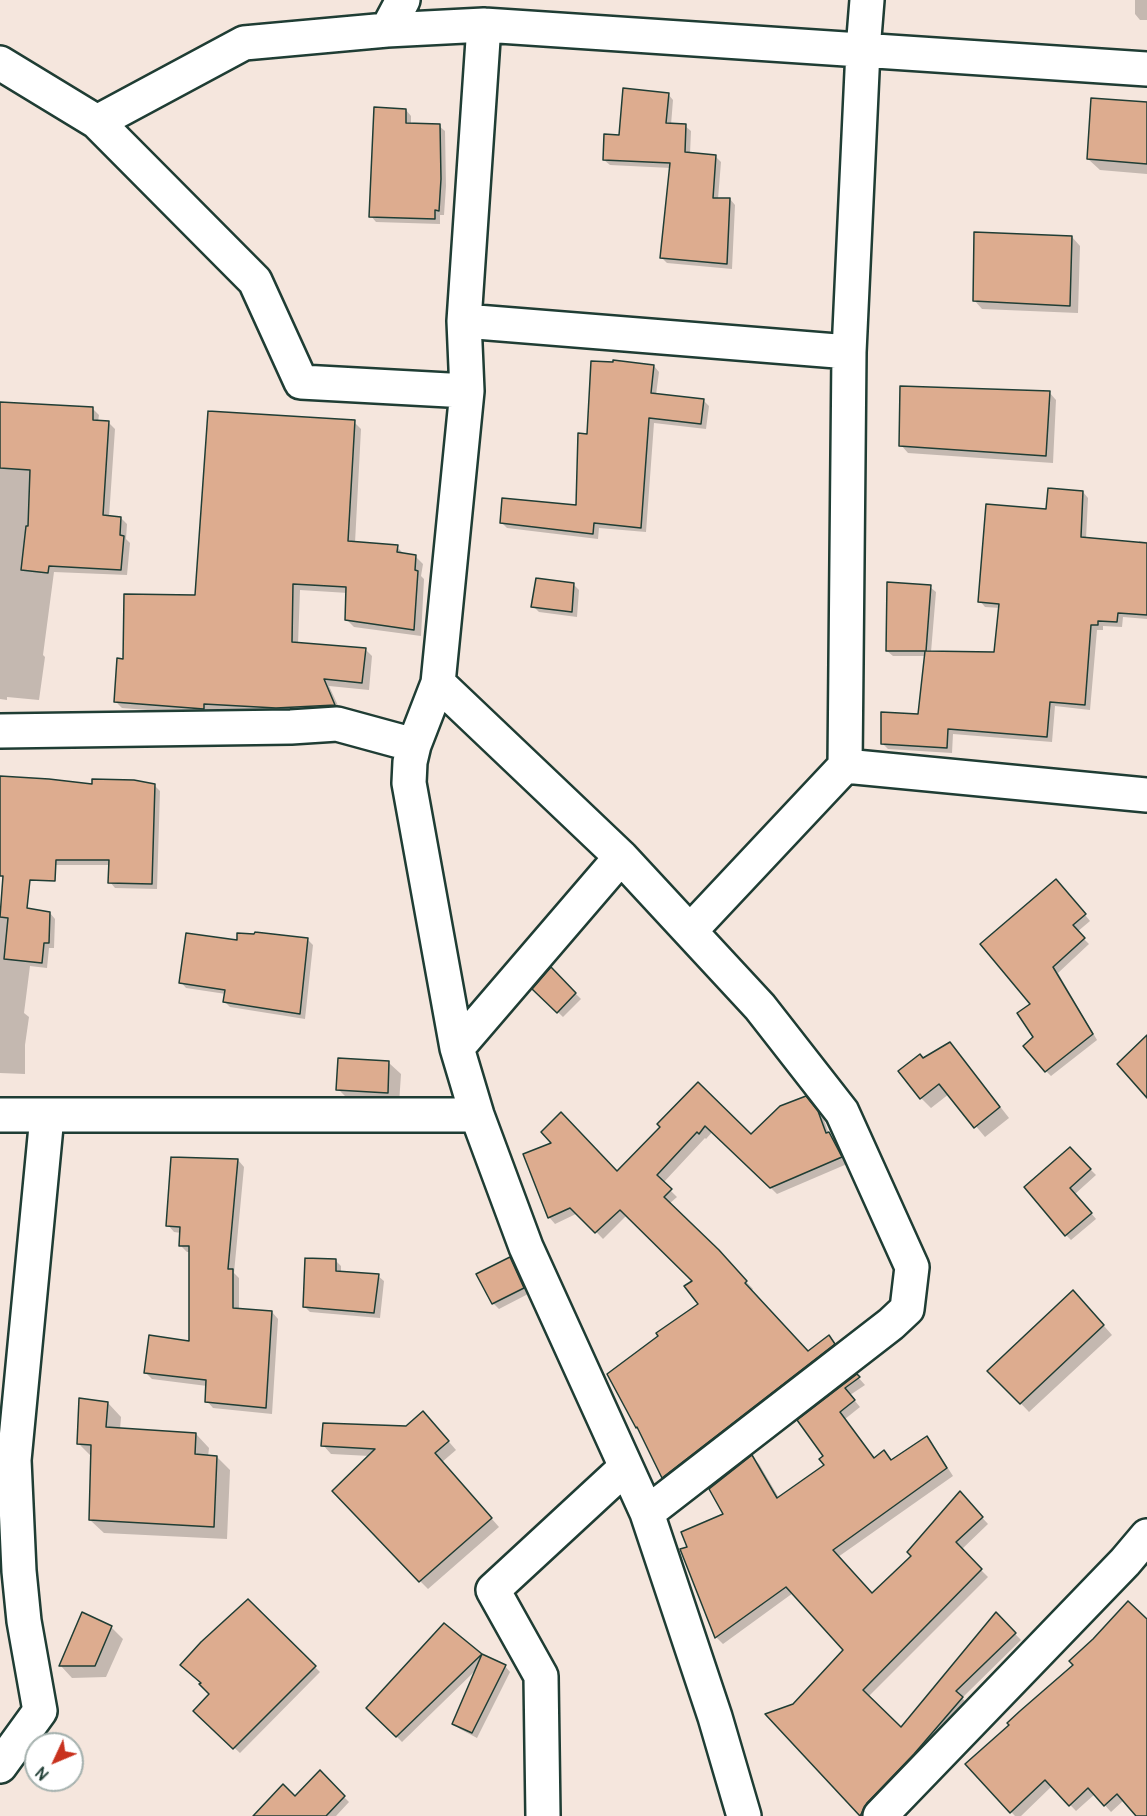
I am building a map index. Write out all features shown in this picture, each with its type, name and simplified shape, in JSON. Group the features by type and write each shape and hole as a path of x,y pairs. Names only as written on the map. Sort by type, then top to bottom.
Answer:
{"street":[{"path":"387,30 403,0"},
{"path":"690,932 844,766 849,352 867,0"},
{"path":"484,25 464,321 467,391 438,683 414,745 410,762 410,783 457,1048 477,1115 526,1247 647,1513 715,1717 744,1816"},
{"path":"97,122 244,43 387,30 484,25 1147,69"},
{"path":"0,63 97,122 255,281 301,382 467,391"},
{"path":"464,321 849,352"},
{"path":"438,683 621,857 760,1007 842,1112 912,1267 907,1309 647,1513"},
{"path":"0,731 291,727 337,724 414,745"},
{"path":"844,766 1147,795"},
{"path":"457,1048 621,857"},
{"path":"0,1114 47,1116 477,1115"},
{"path":"0,1766 40,1711 24,1621 19,1571 14,1460 47,1116"},
{"path":"543,1816 541,1676 493,1590 626,1467"},
{"path":"880,1816 1125,1562 1147,1536"}],"building":[{"path":"623,88 669,93 666,123 686,124 685,152 716,155 713,198 730,198 727,264 660,258 670,163 603,160 604,134 619,135"},
{"path":"1091,98 1147,102 1147,164 1087,159"},
{"path":"374,107 406,109 406,123 440,124 441,179 439,211 435,210 435,219 369,217"},
{"path":"974,232 1072,236 1070,306 973,301"},
{"path":"613,360 654,365 651,393 704,399 701,424 649,418 641,528 594,523 593,534 500,523 502,498 576,505 578,433 587,434 591,361 613,362"},
{"path":"900,386 1050,391 1046,456 899,446"},
{"path":"0,402 93,407 93,420 109,421 103,515 121,517 120,535 124,536 121,570 49,566 48,573 21,570 26,526 28,526 30,470 0,468"},
{"path":"208,411 355,420 348,541 398,545 397,552 416,555 415,570 418,571 414,630 345,620 346,587 293,584 292,642 366,648 362,683 324,679 335,705 276,708 204,704 204,709 114,702 117,658 123,659 124,594 195,595"},
{"path":"1048,488 1083,491 1081,537 1147,543 1147,615 1118,613 1117,622 1098,621 1098,625 1091,625 1085,705 1050,702 1047,737 948,729 947,748 881,744 881,712 918,714 925,651 886,651 887,582 931,585 926,651 994,652 999,604 978,602 986,504 1046,509"},
{"path":"536,578 574,583 572,612 531,607"},
{"path":"0,776 92,784 92,779 134,780 155,784 152,884 108,883 109,860 56,860 55,881 30,880 27,908 50,912 49,943 44,943 42,963 4,959 8,918 0,917 3,876 0,876"},
{"path":"1056,879 1086,914 1073,925 1085,938 1053,967 1093,1034 1045,1072 1023,1046 1033,1037 1017,1013 1030,1004 980,944"},
{"path":"255,932 308,938 300,1014 223,1002 225,990 179,983 186,933 237,940 237,933 254,934"},
{"path":"551,967 576,993 557,1013 532,989"},
{"path":"1147,1035 1147,1098 1117,1064"},
{"path":"950,1042 1000,1107 974,1128 939,1084 920,1099 898,1071 920,1054 923,1058"},
{"path":"338,1058 389,1061 388,1093 336,1090"},
{"path":"698,1082 751,1134 780,1106 806,1096 818,1111 826,1133 829,1132 842,1157 770,1188 705,1126 657,1175 672,1189 664,1197 719,1250 747,1281 745,1283 808,1351 829,1335 835,1344 662,1478 607,1374 658,1336 656,1333 698,1304 684,1286 692,1281 620,1210 595,1233 570,1208 548,1218 523,1154 551,1143 541,1132 561,1112 617,1171 660,1127 657,1124"},
{"path":"1070,1147 1091,1169 1070,1188 1092,1213 1065,1236 1024,1187"},
{"path":"171,1157 238,1159 228,1269 233,1269 233,1308 272,1311 266,1408 205,1402 206,1380 144,1373 149,1335 189,1341 189,1246 179,1246 180,1227 166,1226"},
{"path":"510,1257 524,1288 492,1304 476,1274"},
{"path":"305,1258 336,1259 336,1271 379,1274 374,1313 303,1307"},
{"path":"1073,1290 1104,1325 1020,1404 987,1371"},
{"path":"857,1374 860,1377 845,1388 855,1400 840,1412 874,1458 884,1450 891,1460 927,1436 947,1468 833,1550 872,1593 911,1556 907,1552 960,1491 983,1517 956,1542 982,1569 863,1690 901,1727 996,1612 1016,1633 956,1691 963,1697 914,1754 867,1803 860,1816 765,1714 793,1704 843,1650 786,1587 715,1638 680,1549 687,1547 681,1532 723,1514 709,1489 752,1455 777,1498 824,1465 819,1459 823,1456 797,1420"},
{"path":"79,1398 108,1402 106,1427 196,1433 195,1454 217,1456 214,1527 89,1520 91,1445 77,1444"},
{"path":"423,1411 449,1441 435,1453 492,1518 419,1582 332,1491 375,1449 321,1446 323,1423 406,1426"},
{"path":"248,1599 316,1666 233,1749 193,1711 209,1694 199,1684 201,1683 180,1665 201,1642"},
{"path":"1128,1601 1147,1619 1147,1816 1136,1816 1117,1794 1104,1806 1088,1788 1069,1806 1045,1780 1010,1813 965,1764 1009,1725 1007,1723 1020,1711 1073,1665 1069,1661"},
{"path":"82,1612 112,1626 95,1666 59,1666"},
{"path":"444,1623 482,1654 396,1737 366,1708"},
{"path":"482,1654 506,1665 472,1733 452,1724"},
{"path":"320,1770 345,1796 326,1816 253,1816 283,1784 295,1796"}]}
